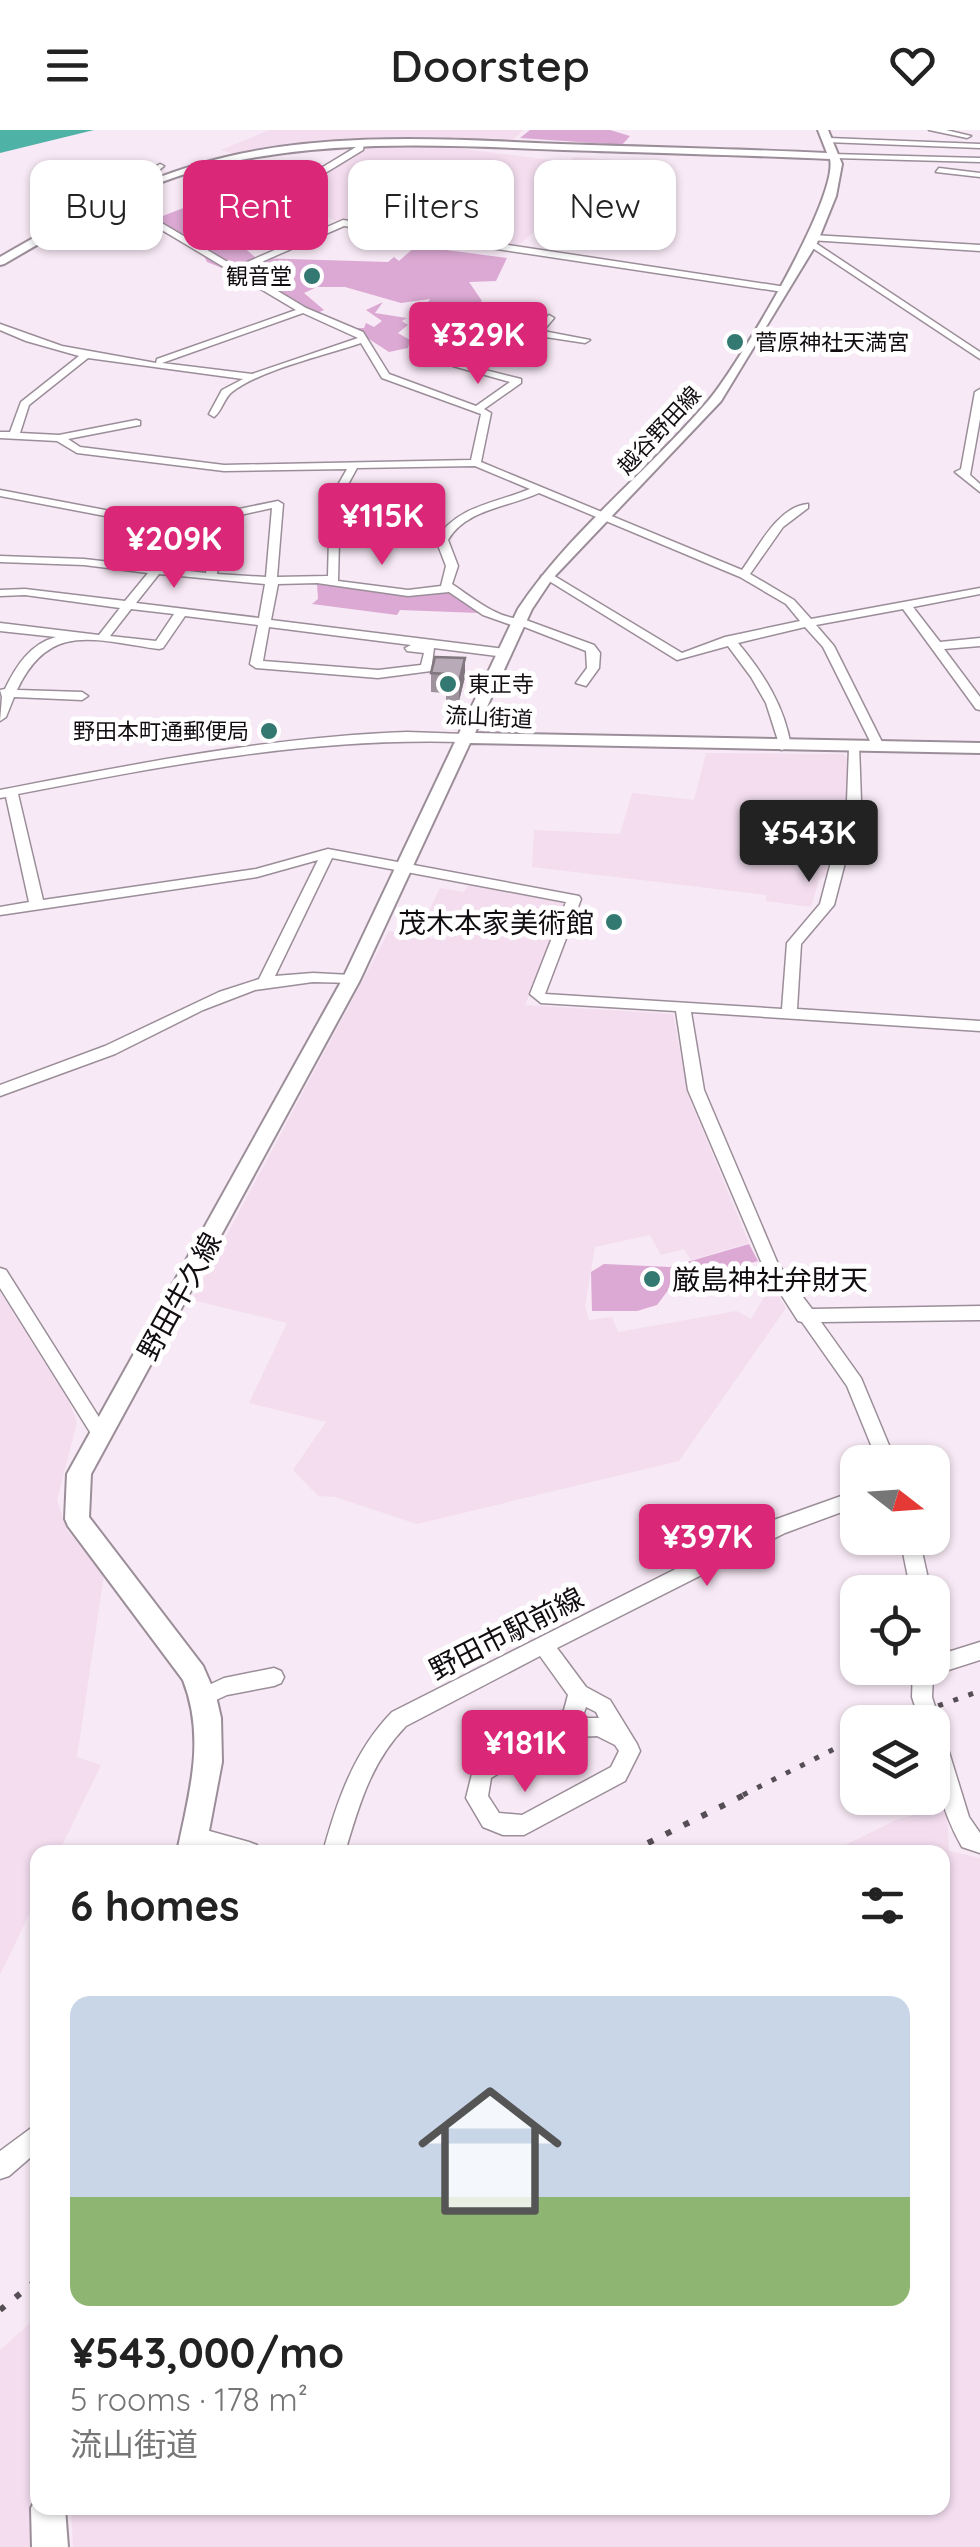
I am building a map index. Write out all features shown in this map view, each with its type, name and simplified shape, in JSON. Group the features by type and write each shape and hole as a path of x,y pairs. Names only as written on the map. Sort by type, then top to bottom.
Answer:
{"main road":[{"path":"163,178 252,156 360,143 835,156 826,135"},
{"name":"越谷野田線","path":"465,738 518,622 547,576 709,410 812,240 835,185 835,156"},
{"path":"0,262 30,245"},
{"name":"流山街道","path":"465,738 980,748"},
{"name":"野田牛久線","path":"193,1845 209,1758 205,1696 194,1674 77,1519 78,1474 351,980 465,738"},
{"path":"48,2515 50,2547"}],"street":[{"path":"876,140 896,130"},
{"path":"932,130 980,138"},
{"path":"826,135 980,146"},
{"path":"328,167 360,148 360,143"},
{"path":"835,156 980,160"},
{"path":"962,160 980,174"},
{"path":"884,163 980,174"},
{"path":"236,270 343,222 515,253 783,289"},
{"path":"163,227 303,310 364,338 386,376 486,413 476,463"},
{"path":"812,240 980,248"},
{"path":"812,240 980,356"},
{"path":"154,363 303,310"},
{"path":"436,318 584,340"},
{"path":"520,352 549,318"},
{"path":"0,327 29,340 89,353 253,377"},
{"path":"214,414 226,391 253,377 364,338"},
{"path":"14,435 25,404 89,353"},
{"path":"456,364 518,381 479,408"},
{"path":"980,392 962,473 980,489"},
{"path":"0,436 58,438 136,423"},
{"path":"58,438 77,450 211,468 476,463 744,575 790,602 813,623 879,748"},
{"path":"0,560 54,558 272,584 334,580 335,499 354,465"},
{"path":"541,488 464,518 446,530 442,546 452,564 446,581 450,589 487,613 590,648 594,653 593,668 582,683"},
{"path":"0,493 163,524"},
{"path":"0,593 181,613 262,624 430,650 426,668 378,674 256,664 262,624 272,584 278,504 233,513 219,522 211,577"},
{"path":"744,575 779,525 804,506"},
{"path":"0,717 5,693 44,642 100,636 156,570"},
{"path":"547,576 619,616 672,655 682,656 729,640 980,591"},
{"path":"317,581 408,593 450,589"},
{"path":"908,606 980,706"},
{"path":"0,627 158,645 181,613"},
{"path":"262,624 487,643"},
{"path":"262,624 505,652"},
{"path":"729,640 754,670 783,728 785,747"},
{"path":"938,646 980,642"},
{"path":"5,693 82,696"},
{"name":"流山街道","path":"5,793 195,758 335,738 465,738"},
{"path":"789,1014 794,944 827,905 854,800 855,748"},
{"path":"5,793 38,905"},
{"path":"266,978 328,853"},
{"path":"0,911 257,873 328,853 574,900 537,994 541,998 980,1026"},
{"path":"0,1090 110,1050 230,991 266,978 351,980"},
{"path":"682,1009 696,1090 771,1266 855,1383 879,1445"},
{"path":"0,1274 101,1435"},
{"path":"804,1316 980,1313"},
{"name":"野田市駅前線","path":"336,1845 362,1763 376,1740 399,1719 778,1528 840,1505"},
{"path":"544,1644 580,1692 603,1706 628,1741 630,1751 618,1774 524,1825 492,1820 478,1798 482,1773 573,1716 580,1692"},
{"path":"950,1660 980,1651"},
{"path":"205,1696 224,1687 274,1677"},
{"path":"555,1729 598,1727 628,1741"},
{"path":"950,1788 970,1840 980,1843"},
{"path":"0,2167 30,2143"}],"shaded area":[{"path":"0,130 94,130 0,153"},
{"path":"269,130 523,130 512,141 401,137 237,155 221,150"},
{"path":"530,130 610,130 630,136 622,145 520,138"},
{"path":"366,147 456,148 552,160 534,160 534,232 514,246 514,160 348,160 348,222 333,220 328,217 328,171"},
{"path":"574,157 615,160 570,160"},
{"path":"183,208 183,243 163,233 163,216"},
{"path":"196,250 247,250 256,258 388,262 394,257 399,261 411,250 507,258 496,281 469,282 482,301 454,318 418,322 430,299 401,303 345,287 317,287 304,293 324,310 315,314 276,292 288,284 274,289 207,262"},
{"path":"383,302 375,313 407,318 402,321 408,325 398,333 410,340 408,348 389,352 352,328 364,328 366,323 374,327 382,321 366,310"},
{"path":"317,584 406,595 450,593 479,613 400,610 397,615 312,604 318,599"},
{"path":"706,753 843,754 849,759 846,799 841,818 833,818 826,875 819,880 811,907 766,901 766,895 532,867 534,830 620,834 632,793 694,800"},
{"path":"469,884 567,904 525,1005 673,1014 688,1095 749,1243 691,1260 684,1249 661,1255 650,1235 595,1247 585,1306 589,1320 612,1317 618,1332 737,1311 751,1319 771,1285 786,1308 679,1461 417,1524 335,1497 318,1496 293,1470 326,1422 249,1403 287,1323 192,1300 389,931 445,941 454,922 426,917 440,888 464,892"},
{"path":"749,1244 758,1261 672,1285 657,1305 637,1311 592,1311 591,1272 604,1264 670,1267"},
{"path":"0,1292 69,1402 77,1422 57,1500 67,1530 104,1575 77,1757 101,1765 62,1845 30,1845 30,1913 0,1975"},
{"path":"947,1815 949,1845 845,1845 898,1819"},
{"path":"950,1851 980,1858 980,2547 73,2547 71,2515 950,2515"},
{"path":"30,2323 30,2547 0,2547 0,2350"}],"building":[{"path":"435,657 465,658 459,682 446,681 447,674 431,673"}],"railway":[{"path":"941,1705 980,1691"},
{"path":"743,1795 840,1746"},
{"path":"644,1845 748,1793"},
{"path":"0,2310 30,2286"}],"place":[{"name":"観音堂","path":"312,276"},
{"name":"菅原神社天満宮","path":"735,342"},
{"name":"東正寺","path":"448,684"},
{"name":"野田本町通郵便局","path":"269,731"},
{"name":"茂木本家美術館","path":"614,922"},
{"name":"厳島神社弁財天","path":"652,1279"}]}
